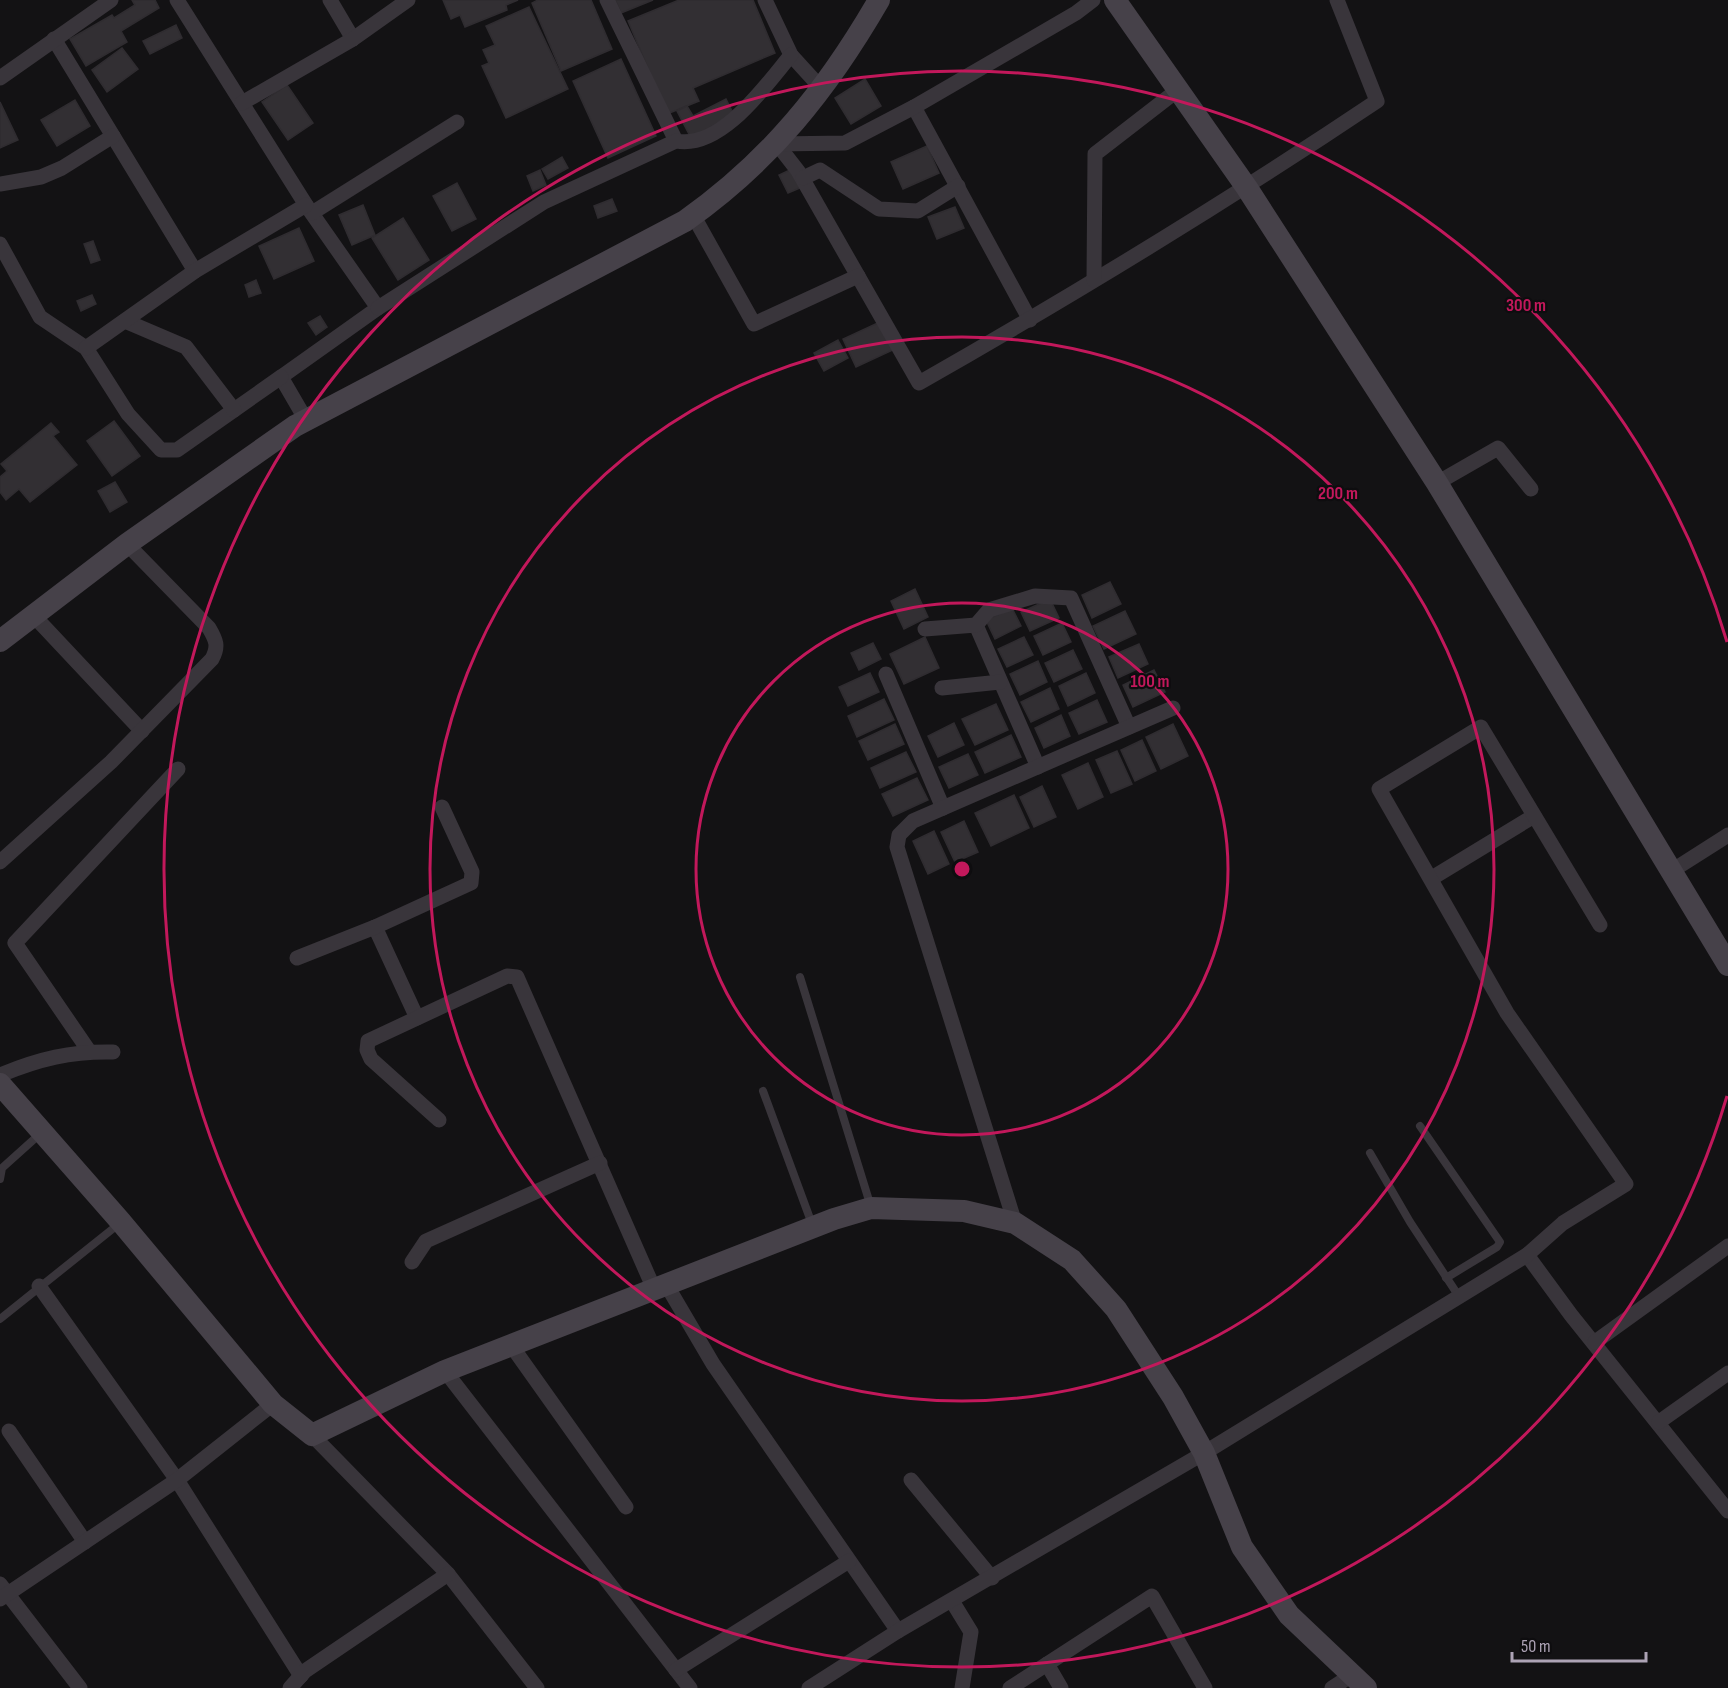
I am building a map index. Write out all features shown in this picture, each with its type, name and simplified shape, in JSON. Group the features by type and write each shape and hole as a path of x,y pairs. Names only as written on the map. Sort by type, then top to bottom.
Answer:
{"street":[{"path":"0,78 111,0"},
{"path":"177,0 309,209 378,308"},
{"path":"330,0 353,39"},
{"path":"242,103 353,39 408,0"},
{"path":"607,0 676,141"},
{"path":"765,0 791,55 822,89"},
{"path":"0,641 225,473 306,420 405,365 624,254 693,215 732,187 777,144 822,89 879,0"},
{"path":"777,144 845,143 914,107 1077,13 1093,0"},
{"path":"1115,0 1247,188 1437,483 1728,965"},
{"path":"777,144 803,178 919,383 1030,320 1247,188 1377,101 1337,0"},
{"path":"54,39 195,271"},
{"path":"0,244 40,317 86,348 128,414 161,450 177,450 378,308 544,202 676,141 688,143 707,136 745,111 791,55"},
{"path":"1094,280 1095,154 1179,89"},
{"path":"914,107 1030,320"},
{"path":"86,348 195,271 309,209 458,122"},
{"path":"0,184 41,177 62,168 113,136"},
{"path":"803,178 820,170 879,209 918,211 958,186"},
{"path":"693,215 754,324 858,276"},
{"path":"124,321 186,347 234,410"},
{"path":"280,377 306,420"},
{"path":"1437,483 1498,448 1531,489"},
{"path":"0,862 142,731 212,660 217,641 209,628 127,544"},
{"path":"925,630 976,626 989,610 1035,596 1071,598 1129,728"},
{"path":"34,616 142,731"},
{"path":"976,626 1038,767"},
{"path":"886,674 943,808"},
{"path":"942,688 1000,682"},
{"path":"1015,1223 897,847 899,835 913,821 1173,708"},
{"path":"809,1688 898,1631 1204,1453 1458,1295 1527,1255 1563,1223 1626,1184 1507,1013 1432,878 1379,789 1480,727 1600,925"},
{"path":"89,1051 15,944 178,769"},
{"path":"297,958 375,927 471,883 472,872 442,807"},
{"path":"1432,878 1534,816"},
{"path":"1670,872 1728,835"},
{"path":"375,927 417,1018"},
{"path":"439,1120 371,1059 367,1050 368,1041 507,976 518,977 600,1163 660,1287 898,1631"},
{"path":"0,1075 34,1061 89,1051 113,1052"},
{"path":"0,1084 121,1222 273,1404 312,1435 448,1574 537,1688"},
{"path":"412,1262 426,1241 600,1163"},
{"path":"312,1435 445,1371 813,1226 871,1208 964,1211 1015,1223 1072,1260 1116,1309 1173,1397 1204,1453 1242,1547 1289,1615 1359,1681"},
{"path":"1595,1342 1728,1246"},
{"path":"1527,1255 1571,1315 1725,1502"},
{"path":"39,1286 177,1480 301,1676"},
{"path":"511,1345 626,1507"},
{"path":"445,1371 690,1688"},
{"path":"1659,1422 1728,1373"},
{"path":"80,1688 2,1593 85,1542 177,1480 273,1404"},
{"path":"9,1431 85,1542"},
{"path":"911,1480 992,1578"},
{"path":"676,1670 849,1561"},
{"path":"290,1688 301,1676 448,1574"},
{"path":"1010,1688 1152,1596 1206,1688"},
{"path":"952,1601 971,1632 962,1688"},
{"path":"1047,1664 1061,1688"},
{"path":"1332,1688 1359,1681"}],"lane":[{"path":"800,977 871,1208"},
{"path":"763,1091 813,1226"},
{"path":"1420,1126 1500,1242 1497,1247 1446,1278"},
{"path":"0,1179 2,1168 43,1132"},
{"path":"1370,1153 1410,1222 1458,1295"},
{"path":"0,1319 121,1222"}],"building":[{"path":"132,0 155,0 159,8 121,31 127,42 86,66 70,39 135,5"},
{"path":"443,0 518,0 506,5 507,10 465,27 460,15 451,19"},
{"path":"538,0 591,0 612,49 561,71 532,3"},
{"path":"615,0 653,0 621,13"},
{"path":"679,0 753,0 775,53 693,88 699,101 667,114 628,21"},
{"path":"529,7 568,89 506,118 482,66 489,63 483,50 495,45 486,26"},
{"path":"176,25 182,38 150,54 143,41"},
{"path":"122,48 138,69 107,92 92,70"},
{"path":"621,59 656,136 608,158 573,81"},
{"path":"865,79 881,106 851,124 835,98"},
{"path":"287,85 313,123 288,140 262,102"},
{"path":"726,99 734,115 691,138 677,111 687,106 693,116"},
{"path":"75,100 90,126 57,146 41,120"},
{"path":"0,102 18,140 0,148"},
{"path":"927,146 939,173 903,189 891,162"},
{"path":"562,157 568,168 548,179 542,169"},
{"path":"794,168 802,187 788,193 779,175"},
{"path":"540,170 546,185 533,191 527,176"},
{"path":"457,183 476,219 452,231 433,196"},
{"path":"612,199 617,211 598,218 594,206"},
{"path":"363,205 375,235 352,245 339,215"},
{"path":"955,207 964,228 937,239 928,217"},
{"path":"403,218 429,260 398,280 372,238"},
{"path":"299,228 314,261 274,279 259,246"},
{"path":"93,241 100,260 91,263 84,244"},
{"path":"256,280 261,293 249,297 245,285"},
{"path":"92,295 96,304 81,311 77,301"},
{"path":"320,316 327,327 316,335 308,323"},
{"path":"882,321 895,349 856,367 843,339"},
{"path":"838,340 848,358 824,371 814,353"},
{"path":"114,421 140,456 112,476 87,441"},
{"path":"51,423 59,432 53,436 77,465 30,502 19,489 6,500 0,492 0,477 7,471 1,464"},
{"path":"115,482 127,502 110,512 98,491"},
{"path":"1110,582 1121,604 1092,618 1082,595"},
{"path":"915,589 928,617 904,629 891,601"},
{"path":"1050,599 1059,618 1030,631 1021,612"},
{"path":"1012,608 1021,626 995,639 986,620"},
{"path":"1125,611 1136,634 1104,649 1093,626"},
{"path":"1062,623 1071,642 1043,655 1034,636"},
{"path":"925,637 939,668 904,684 890,654"},
{"path":"1024,637 1033,655 1007,667 998,649"},
{"path":"873,643 881,659 859,670 851,653"},
{"path":"1139,644 1148,664 1118,678 1109,657"},
{"path":"1073,650 1082,669 1054,682 1045,663"},
{"path":"1038,661 1047,682 1020,695 1010,674"},
{"path":"1154,670 1165,692 1133,707 1123,685"},
{"path":"870,673 879,692 848,706 839,687"},
{"path":"1086,673 1095,693 1068,706 1059,686"},
{"path":"1050,688 1059,709 1031,722 1021,702"},
{"path":"884,699 894,720 857,737 848,716"},
{"path":"1097,700 1107,722 1079,734 1069,713"},
{"path":"996,704 1008,730 975,745 962,719"},
{"path":"1061,715 1070,736 1044,748 1035,728"},
{"path":"954,723 964,745 938,757 928,736"},
{"path":"895,724 904,744 868,760 859,741"},
{"path":"1173,724 1188,756 1161,769 1146,737"},
{"path":"1011,735 1021,757 985,773 975,752"},
{"path":"1142,740 1156,771 1135,781 1121,750"},
{"path":"1117,751 1132,784 1111,793 1096,760"},
{"path":"906,752 916,772 880,788 871,768"},
{"path":"968,754 978,775 949,788 939,767"},
{"path":"1088,763 1103,797 1078,809 1062,775"},
{"path":"917,778 928,800 893,816 882,794"},
{"path":"1042,786 1056,817 1034,827 1020,797"},
{"path":"1014,795 1029,828 991,846 975,813"},
{"path":"964,821 978,852 955,862 941,832"},
{"path":"934,831 949,864 928,874 913,841"}]}
